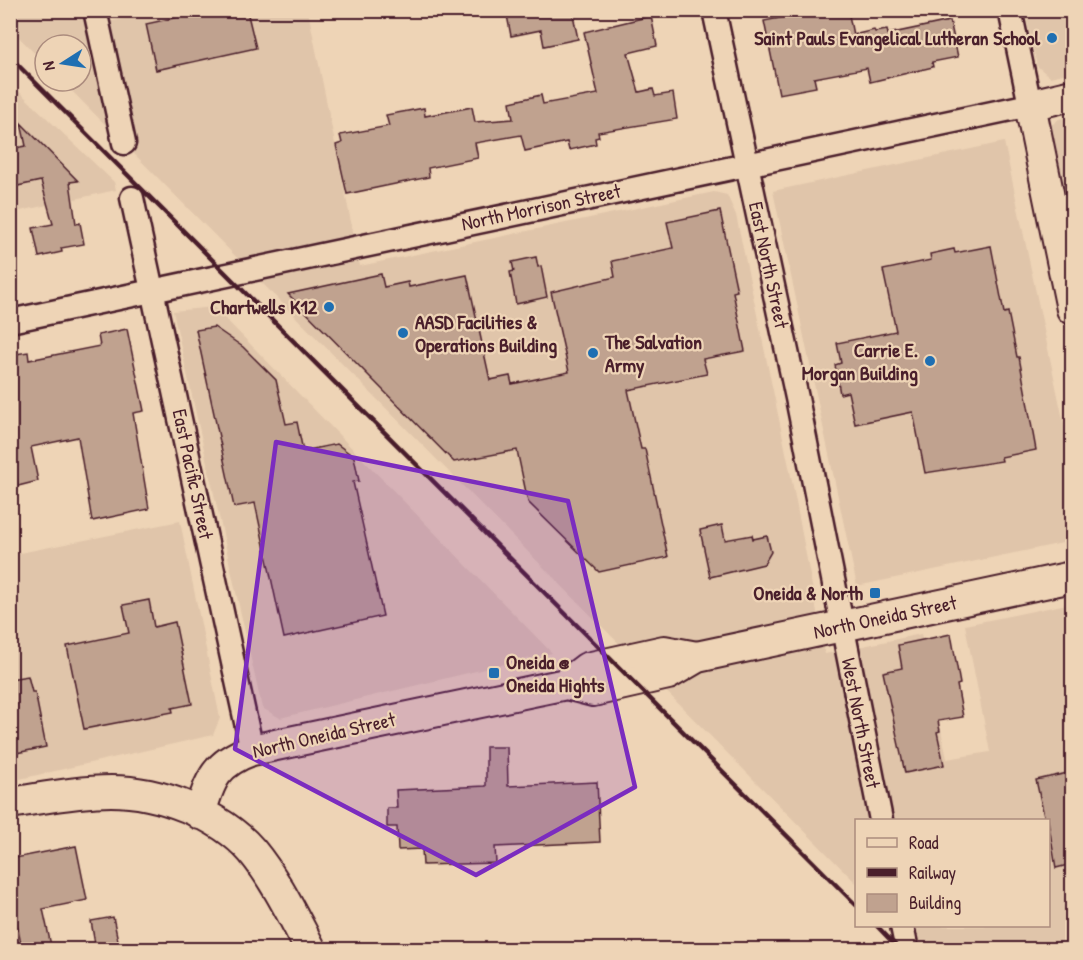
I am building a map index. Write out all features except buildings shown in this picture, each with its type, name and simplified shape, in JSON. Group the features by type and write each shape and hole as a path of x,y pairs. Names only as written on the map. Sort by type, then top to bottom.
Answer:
{"main road":[{"name":"North Morrison Street","path":"1030,105 1072,95"},
{"path":"1030,105 1072,309"},
{"name":"North Oneida Street","path":"200,814 208,787 220,768 238,755 252,750 566,684 593,691 668,674 697,657 1072,577"},
{"path":"10,803 78,793 113,791 160,799 200,814 234,834 250,849 272,880 311,950"}],"street":[{"path":"95,10 124,143"},
{"name":"East North Street","path":"714,10 842,626"},
{"path":"1010,10 1030,105"},
{"name":"North Morrison Street","path":"10,321 1030,105"},
{"name":"East Pacific Street","path":"132,198 252,750"},
{"name":"West North Street","path":"842,626 881,819"},
{"path":"902,927 907,950"}],"highlighted area":[{"path":"276,442 568,501 635,787 476,875 235,749"}],"shaded area":[{"path":"10,11 95,11 98,24 161,11 308,11 360,266 714,192 727,195 736,215 791,476 825,654 921,634 947,759 990,752 965,625 1072,603 1072,949 923,949 900,927 1050,927 1050,819 855,819 855,882 74,93 93,93 93,33 33,33 33,52 11,29"},
{"name":"Saint Pauls Evangelical Lutheran School","path":"1025,11 1072,11 1072,72 1050,77 1037,66"},
{"path":"10,83 114,182 116,190 11,213"},
{"path":"1072,116 1072,210 1067,211 1049,127 1059,119"},
{"path":"1004,142 1072,462 1072,541 857,586 773,191"},
{"path":"214,307 552,653 280,718 262,708 173,311"},
{"path":"180,521 220,718 213,735 11,781 10,555"}],"railway":[{"path":"10,57 855,904"},
{"path":"878,927 900,950"}],"place":[{"name":"Saint Pauls Evangelical Lutheran School","path":"1052,38"},
{"name":"Chartwells K12","path":"329,307"},
{"name":"AASD Facilities & Operations Building","path":"403,333"},
{"name":"The Salvation Army","path":"593,353"},
{"name":"Carrie E. Morgan Building","path":"930,361"},
{"name":"Oneida & North","path":"875,593"},
{"name":"Oneida @ Oneida Hights","path":"494,673"}]}
